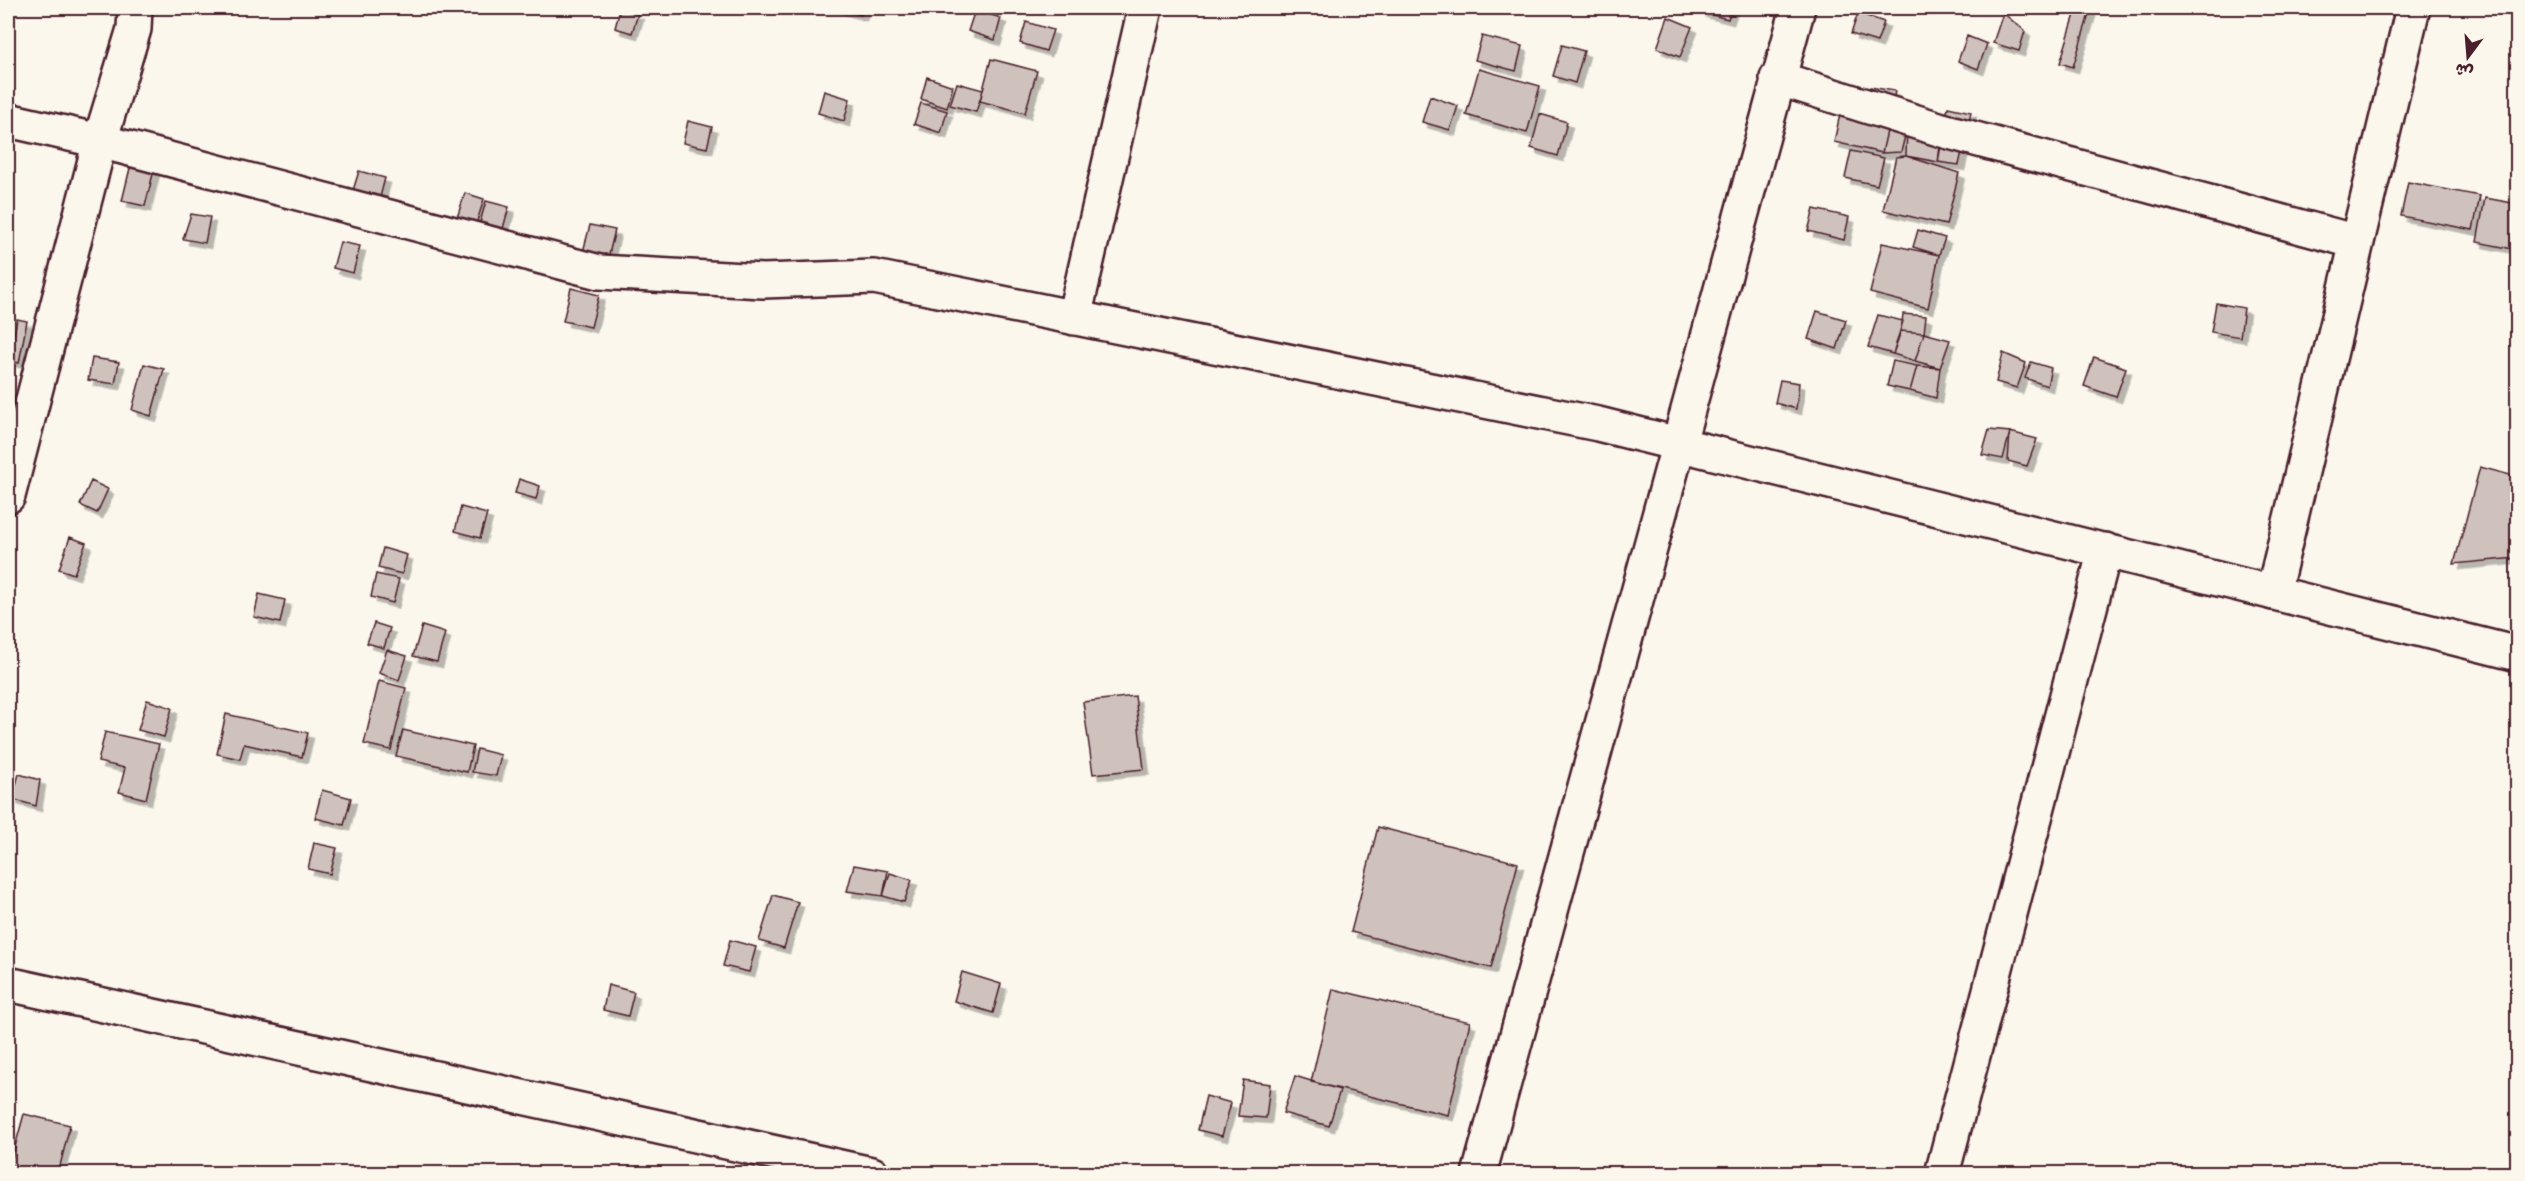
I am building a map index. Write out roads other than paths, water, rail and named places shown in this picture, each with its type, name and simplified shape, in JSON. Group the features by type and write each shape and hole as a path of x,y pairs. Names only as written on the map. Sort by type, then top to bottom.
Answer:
{"street":[{"path":"8,496 100,141 134,29 135,8"},
{"path":"1074,318 1145,8"},
{"path":"1479,1173 1798,8"},
{"path":"2273,593 2413,8"},
{"path":"1777,78 1942,130 2357,242"},
{"path":"8,120 100,141 599,272 763,281 874,277 1598,424 2517,654"},
{"path":"1942,1173 2104,550"},
{"path":"8,984 872,1173"}]}
